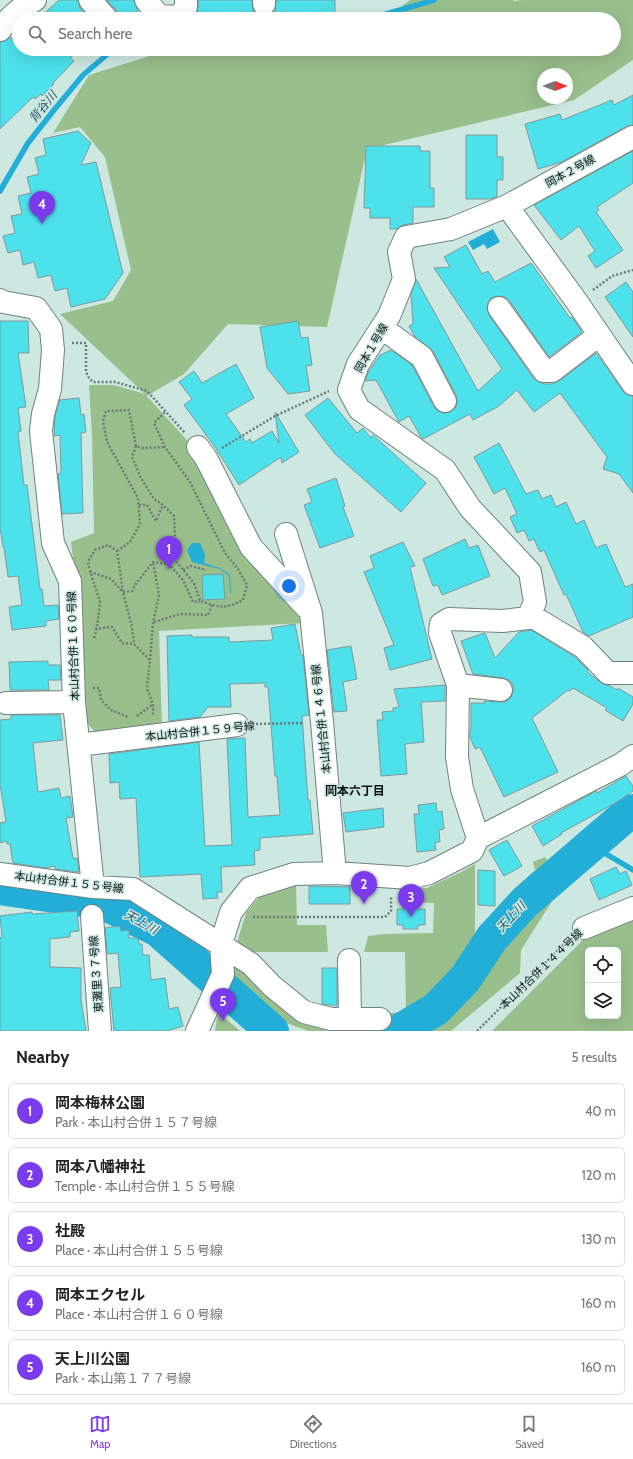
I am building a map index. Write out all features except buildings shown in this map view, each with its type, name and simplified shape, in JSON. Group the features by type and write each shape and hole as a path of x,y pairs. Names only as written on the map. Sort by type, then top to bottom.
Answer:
{"street":[{"path":"90,0 101,12"},
{"path":"146,0 156,12"},
{"path":"182,12 186,7 186,0"},
{"path":"15,12 27,2"},
{"path":"0,30 12,14"},
{"name":"岡本２号線","path":"508,206 633,137"},
{"path":"508,206 577,302 633,384"},
{"name":"岡本１号線","path":"349,390 358,364 390,316 404,279 399,252 406,237 451,229 508,206"},
{"path":"0,300 3,302 36,308 51,329"},
{"path":"499,308 544,371 552,371 599,335"},
{"path":"382,328 422,357 445,401"},
{"name":"本山村合併１６０号線","path":"51,329 53,350 50,389 43,414 41,431 53,543 70,581 74,702 93,887"},
{"path":"349,390 359,410 445,470 470,508 530,572 535,602 528,618 502,620 449,619 440,624 440,634 458,685 457,757 462,789 478,838"},
{"path":"202,452 252,547 311,612"},
{"name":"本山村合併１４６号線","path":"286,534 311,612 335,873"},
{"path":"530,615 583,647 608,673 633,673"},
{"path":"458,685 501,690"},
{"path":"6,703 74,702"},
{"name":"本山村合併１５９号線","path":"79,745 237,725"},
{"path":"197,1031 223,974 221,944 230,912 250,888 294,874 335,873 410,878 429,874 472,851 478,838 606,772 633,756"},
{"name":"本山村合併１５５号線","path":"0,874 93,887 133,890 252,964 272,986 304,1012 331,1020 380,1019"},
{"name":"本山村合併１４４号線","path":"584,928 633,908"},
{"name":"東灘里３７号線","path":"92,916 100,1031"},
{"path":"349,960 350,1020"}],"path":[{"path":"577,302 612,276 633,270"},
{"path":"51,329 65,343 86,343 86,372 93,382 115,382 147,391 202,452 275,416 331,391 349,390"},
{"path":"117,550 130,542 140,524 138,498 107,442 103,421 106,411 129,410 136,446 132,457 141,478 154,499 163,505 174,516 174,559 194,583 200,601"},
{"path":"153,562 170,564 183,580 193,602 200,601 219,607 231,606 243,600 247,585 238,569 225,553 190,482 165,447 154,423 165,412"},
{"path":"136,446 142,448 165,447"},
{"path":"138,505 147,504 156,521 163,505"},
{"path":"92,642 97,629 100,601 88,562 95,550 108,545 117,550"},
{"path":"117,550 123,592 132,627 134,644 150,660"},
{"path":"123,592 132,591 153,562"},
{"path":"153,562 159,595 153,623 147,688 153,705 154,736"},
{"path":"183,570 191,566 206,570"},
{"path":"90,572 111,580 123,592"},
{"path":"153,623 180,614 208,615 212,605"},
{"path":"97,629 112,627 122,643 134,644"},
{"path":"90,685 90,688 99,688 101,700 111,710 133,720 153,705"},
{"name":"本山村合併１５９号線","path":"237,725 322,722"},
{"path":"253,917 385,917 391,911 391,877"},
{"name":"本山村合併１４４号線","path":"477,1031 556,952 584,928"}],"green space":[{"path":"410,0 633,0 633,60 574,100 573,68 537,68 537,104 557,104 367,149 327,327 228,324 184,374 147,396 60,314 113,301 131,270 105,157 80,127 53,133 89,75 150,56 621,56 621,12 394,12"},
{"path":"89,385 114,385 145,394 195,449 300,608 303,623 159,631 162,729 97,734 87,723 82,628 71,542 94,533 92,435"},
{"path":"545,857 563,884 521,950 520,973 451,1031 308,1031 265,1015 232,989 231,968 248,967 320,1012 406,1013 405,952 364,952 368,936 384,934 433,933 434,903 409,902 408,888 427,888 475,864 475,934 516,902 519,885 535,870 533,862"},
{"path":"296,883 297,925 326,925 328,952 244,952 237,943 246,913 260,896"},
{"path":"633,916 633,1031 492,1031 588,935"},
{"path":"218,1012 240,1031 215,1031"}],"water":[{"path":"493,229 500,242 487,249 484,244 473,250 468,242"},
{"path":"192,543 200,543 205,554 204,563 220,568 230,575 230,594 229,576 220,569 192,562 187,550"}],"waterway":[{"name":"背谷川","path":"393,12 434,0"},
{"name":"背谷川","path":"0,191 28,143 83,75 105,56"},
{"name":"天上川","path":"399,1031 436,1009 465,979 492,938 525,902 625,816 633,811"},
{"path":"591,845 633,870"},
{"name":"天上川","path":"0,888 103,903 158,930 272,1031"}],"place":[{"name":"岡本エクセル","path":"42,224"},
{"name":"岡本梅林公園","path":"169,569"},
{"name":"岡本八幡神社","path":"364,904"},
{"name":"社殿","path":"411,917"},
{"name":"天上川公園","path":"223,1021"}],"district":[{"name":"岡本六丁目","path":"355,791"}]}
